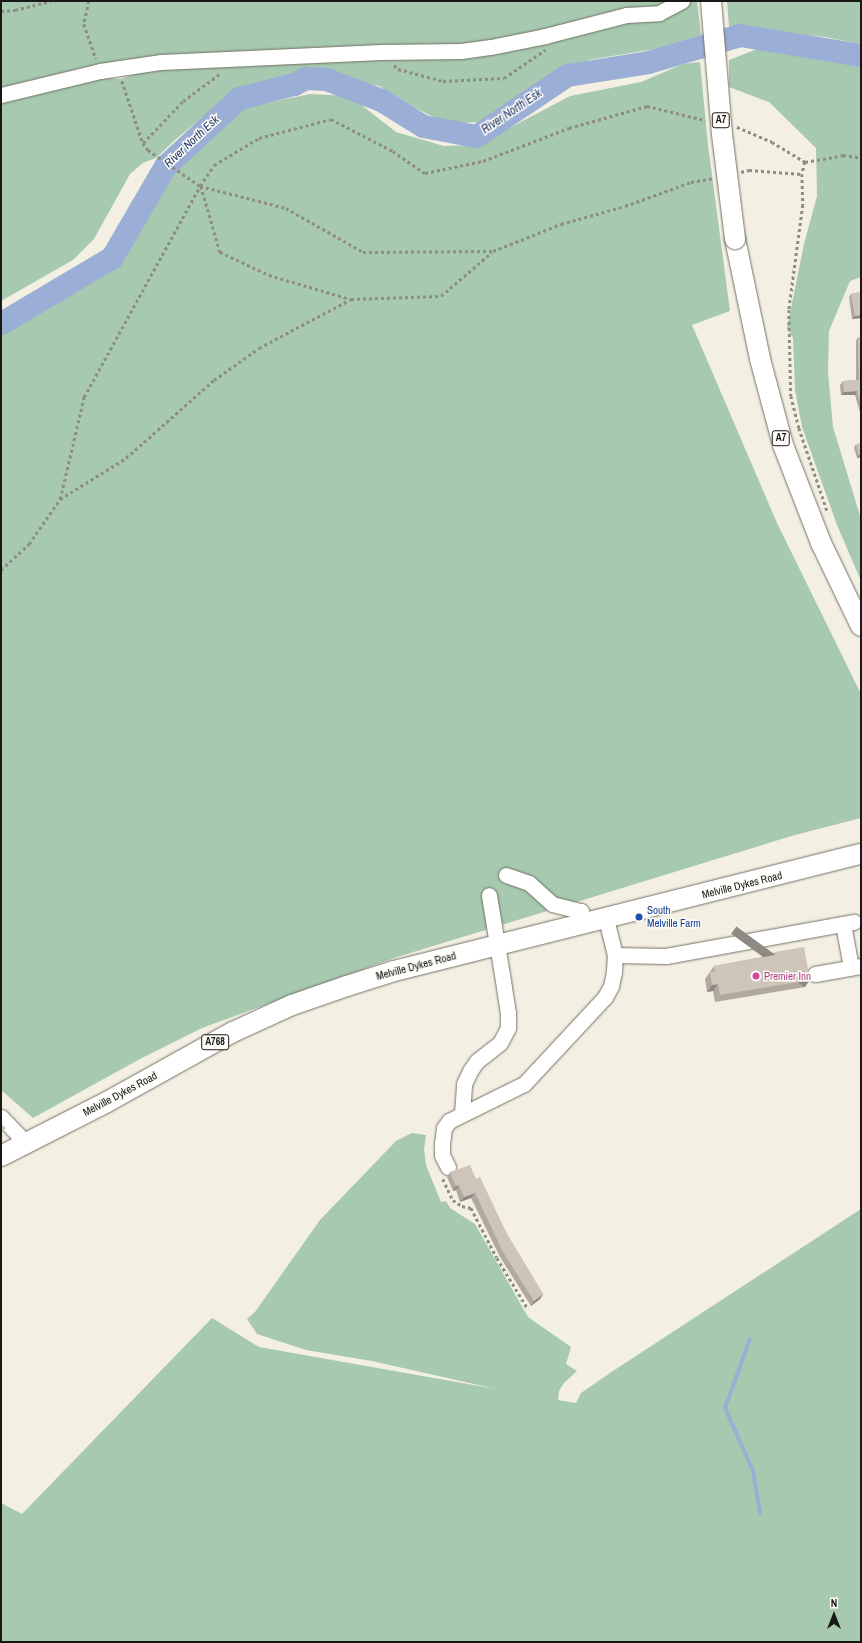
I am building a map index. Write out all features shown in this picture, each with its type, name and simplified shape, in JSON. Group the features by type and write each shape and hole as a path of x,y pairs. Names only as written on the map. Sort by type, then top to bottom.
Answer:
{"main road":[{"name":"A7","path":"711,1 722,134 735,239 760,359 783,445 821,543 861,626"},
{"name":"Melville Dykes Road","path":"1,1156 107,1102 233,1032 292,1005 394,971 861,854"}],"lane":[{"path":"1,95 100,71 161,62 381,52 461,51 491,47 545,36 626,15 659,13 682,1"},
{"path":"506,875 529,883 552,904 581,911 584,924"},
{"path":"462,1114 464,1084 470,1071 477,1061 500,1043 508,1028 508,1013 489,895"},
{"path":"448,1167 442,1155 442,1144 444,1128 449,1121 524,1084 605,997 611,986 614,972 614,955 606,919"},
{"path":"614,955 666,956 849,923 856,966 815,974"},
{"path":"1,1116 26,1143"}],"path":[{"path":"1,10 15,10 51,1"},
{"path":"89,1 84,24 100,71"},
{"path":"381,52 398,69 443,81 504,78 548,48"},
{"path":"143,143 183,101 241,58"},
{"path":"118,68 143,143 148,150 200,186 286,208 363,252 493,251"},
{"path":"1,570 29,544 60,499 84,397 200,186 214,165 259,138 331,119 393,151 425,174 484,161 569,128 647,106 707,120"},
{"path":"735,127 772,142 805,162 843,155 861,158"},
{"path":"805,162 802,174 802,212 789,310 791,396 799,428 825,501 830,520"},
{"path":"734,173 749,170 802,174"},
{"path":"200,186 220,252 269,275 351,299 441,296 493,251 561,224 625,206 691,182 720,176"},
{"path":"60,499 126,458 214,380 258,348 351,299"},
{"path":"448,1167 440,1171 446,1189 453,1200 462,1206 471,1208 497,1258 528,1309"}],"green space":[{"path":"1,1 697,1 701,35 655,49 588,60 549,80 494,121 447,124 412,106 379,86 339,77 305,72 289,78 254,84 228,96 176,139 156,158 143,163 130,174 94,239 73,260 1,301 1,98 85,77 121,79 160,65 1,90"},
{"path":"727,1 861,1 861,44 825,37 729,27"},
{"path":"757,49 815,55 861,65 861,277 850,281 829,331 828,372 833,427 861,519 861,581 837,525 802,427 795,390 793,338 787,328 804,244 817,196 816,148 769,102 729,87 729,60"},
{"path":"700,62 708,145 730,311 692,325 777,523 861,694 861,818 795,835 394,958 202,1028 140,1059 33,1118 1,1090 1,329 52,303 118,261 150,211 170,170 207,133 243,108 310,94 350,96 396,132 444,146 477,145 570,96 641,82 683,64"},
{"path":"412,1133 426,1135 424,1149 426,1165 441,1202 446,1201 450,1208 475,1224 528,1317 571,1347 566,1364 577,1371 564,1383 559,1391 558,1400 576,1403 581,1393 613,1371 861,1209 861,1642 1,1642 1,1503 22,1514 212,1318 259,1347 496,1389 372,1361 306,1350 257,1334 247,1319 255,1312 320,1220 396,1141"}],"building":[{"path":"861,292 861,315 855,316 851,294"},
{"path":"858,337 861,337 861,403 857,391 844,392 843,381 859,380"},
{"path":"861,443 861,454 859,455 856,444"},
{"name":"Premier Inn","path":"804,947 810,980 720,995 718,984 712,985 710,972 715,971 714,966 775,955 775,952"},
{"path":"1,1124 6,1128 1,1133"},
{"path":"470,1165 476,1179 480,1177 508,1236 543,1294 534,1301 503,1252 475,1193 464,1197 459,1185 456,1186 450,1172"}],"waterway":[{"name":"River North Esk","path":"1,323 112,257 165,166 239,98 294,84 306,78 326,79 381,100 423,126 476,136 567,75 648,62 740,35 861,55"},
{"path":"750,1339 725,1408 753,1471 760,1513"}],"place":[{"name":"South Melville Farm","path":"639,917"},
{"name":"Premier Inn","path":"756,976"}]}
